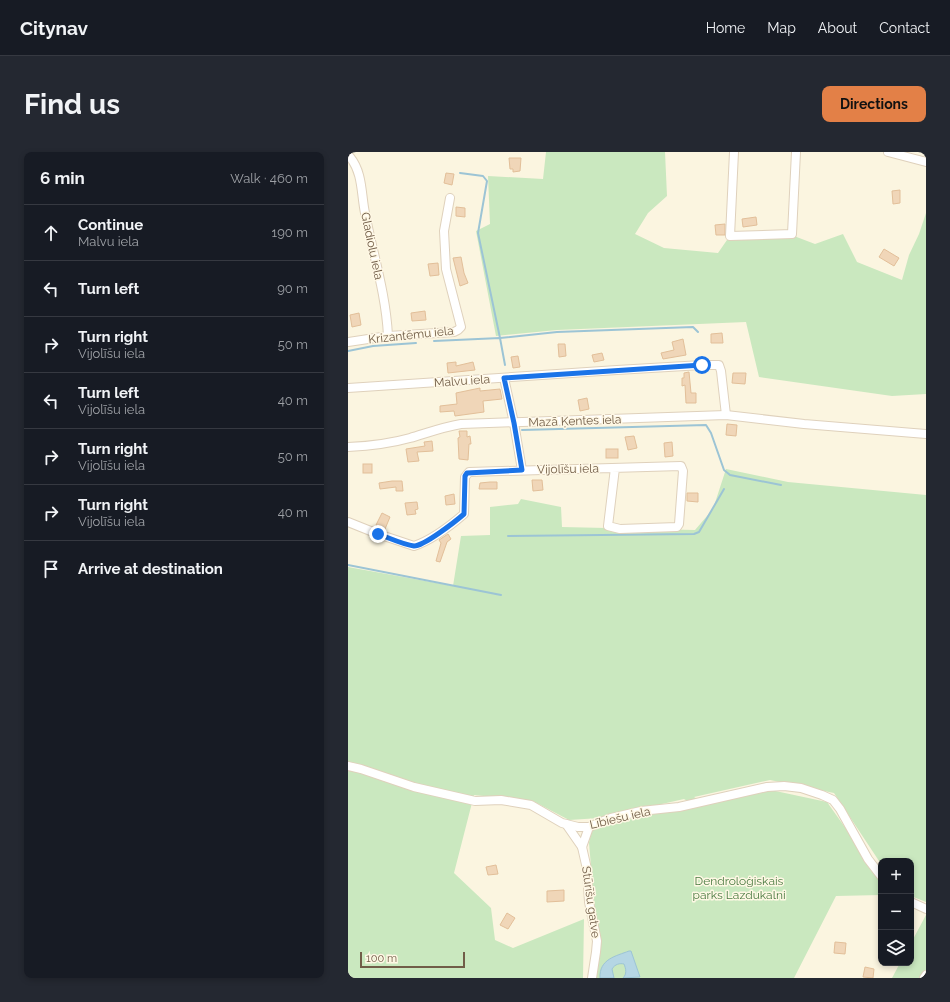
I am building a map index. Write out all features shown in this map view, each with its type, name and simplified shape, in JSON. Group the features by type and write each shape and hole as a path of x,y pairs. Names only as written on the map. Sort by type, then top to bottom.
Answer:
{"street":[{"path":"734,152 730,236 792,234 796,152"},
{"path":"888,152 926,162"},
{"name":"Gladiolu iela","path":"352,156 357,168 362,189 364,211 382,293 388,336"},
{"name":"Krizantēmu iela","path":"348,342 388,336 454,332 461,327 446,269 444,231 450,198"},
{"name":"Malvu iela","path":"348,388 617,370 719,365 726,415"},
{"path":"504,378 522,470"},
{"name":"Mazā Ķentes iela","path":"348,447 383,444 411,438 450,425 726,415 804,424 926,434"},
{"name":"Vijolīšu iela","path":"348,522 414,546 427,540 449,526 464,514 465,476 467,473 522,470 681,466 683,471 679,524 677,528 620,529 608,526 615,468"},
{"name":"Lībiešu iela","path":"348,766 414,787 475,801 501,800 531,805 566,824 578,827 589,827 603,820 626,814 679,807 767,787 784,786 801,788 833,800 840,809 868,859 878,872"},
{"path":"566,824 582,847"},
{"path":"582,847 589,827"},
{"name":"Stūrīšu gatve","path":"582,847 587,868 589,902 596,941 592,978"},
{"path":"914,903 926,909"}],"green space":[{"path":"546,152 665,152 667,196 648,213 635,234 664,248 718,253 727,240 794,236 815,244 843,234 857,262 902,280 909,255 919,234 926,213 926,394 892,396 759,377 746,322 557,330 496,336 476,231 490,224 488,176 543,179"},
{"name":"Dendroloģiskais parks Lazdukalni","path":"726,469 788,482 926,495 926,902 914,897 914,858 878,858 878,859 834,793 770,780 694,797 704,803 766,789 827,802 878,874 878,895 836,896 794,978 594,978 598,947 589,843 592,828 694,805 684,799 600,818 569,820 533,801 474,795 454,873 491,908 495,940 513,948 584,919 583,978 348,978 348,567 453,586 461,536 490,535 490,507 518,504 521,499 561,507 562,527 695,530 713,509"},
{"path":"926,915 926,978 892,978 898,966 914,966 914,937"}],"water":[{"path":"631,951 640,977 623,978 626,970 624,964 621,964 616,965 612,969 614,978 600,978 600,972 605,962"}],"building":[{"path":"509,158 521,158 520,171 513,172 513,169 510,169"},
{"path":"446,173 454,174 452,185 444,183"},
{"path":"900,190 900,203 893,204 892,191"},
{"path":"456,207 465,208 465,217 456,216"},
{"path":"756,217 757,225 743,227 742,219"},
{"path":"725,224 725,235 716,235 715,225"},
{"path":"884,249 899,258 894,266 879,257"},
{"path":"461,257 464,273 468,283 460,286 453,258"},
{"path":"438,263 439,275 430,276 428,264"},
{"path":"425,311 426,320 412,321 411,313"},
{"path":"359,313 361,325 352,327 350,315"},
{"path":"722,333 723,343 711,343 711,334"},
{"path":"683,339 686,355 663,359 661,353 674,350 672,342"},
{"path":"558,344 565,344 566,356 559,357"},
{"path":"602,353 604,360 594,362 592,355"},
{"path":"518,356 520,367 513,368 511,357"},
{"path":"456,362 456,366 473,362 475,370 448,373 447,363"},
{"path":"689,372 691,393 696,393 696,403 686,403 685,385 682,386 682,378 684,378 684,373"},
{"path":"733,373 746,373 745,384 732,383"},
{"path":"480,388 480,391 500,389 502,399 483,401 484,412 455,416 454,411 440,412 440,406 457,404 456,393"},
{"path":"587,398 589,409 580,411 578,400"},
{"path":"727,424 737,425 736,436 726,435"},
{"path":"459,431 467,431 467,437 470,436 471,444 469,444 468,460 459,459"},
{"path":"634,436 637,448 628,450 625,437"},
{"path":"432,441 433,451 417,452 419,461 408,462 406,449 425,446 424,442"},
{"path":"672,442 673,456 665,457 664,443"},
{"path":"606,449 618,449 618,458 606,458"},
{"path":"363,464 372,464 372,473 363,473"},
{"path":"532,480 542,480 543,490 533,491"},
{"path":"402,481 403,491 396,491 396,487 380,489 379,483"},
{"path":"497,482 497,489 479,489 480,483"},
{"path":"687,493 698,493 698,502 687,501"},
{"path":"454,494 455,504 446,505 445,496"},
{"path":"417,502 418,509 415,510 416,514 407,515 405,503"},
{"path":"382,513 390,517 385,529 376,525"},
{"path":"448,534 451,539 447,542 440,562 436,561 441,543 439,540"},
{"path":"496,865 498,874 488,875 486,867"},
{"path":"564,890 564,901 547,902 547,891"},
{"path":"507,913 515,918 508,929 500,925"},
{"path":"835,942 846,943 845,954 834,953"},
{"path":"865,967 874,969 873,978 863,977"}],"waterway":[{"path":"460,173 483,176 487,181 478,233 500,338 557,332 693,327 698,332"},
{"path":"434,341 500,338 505,365"},
{"path":"348,351 373,346 416,343"},
{"path":"522,430 706,425 711,433 724,470 730,475 781,485"},
{"path":"508,536 694,534 699,532 724,489"},
{"path":"348,565 501,595"}],"route":[{"path":"378,534 414,546 421,544 449,526 464,514 465,476 467,473 522,470 504,378 702,365"}]}
